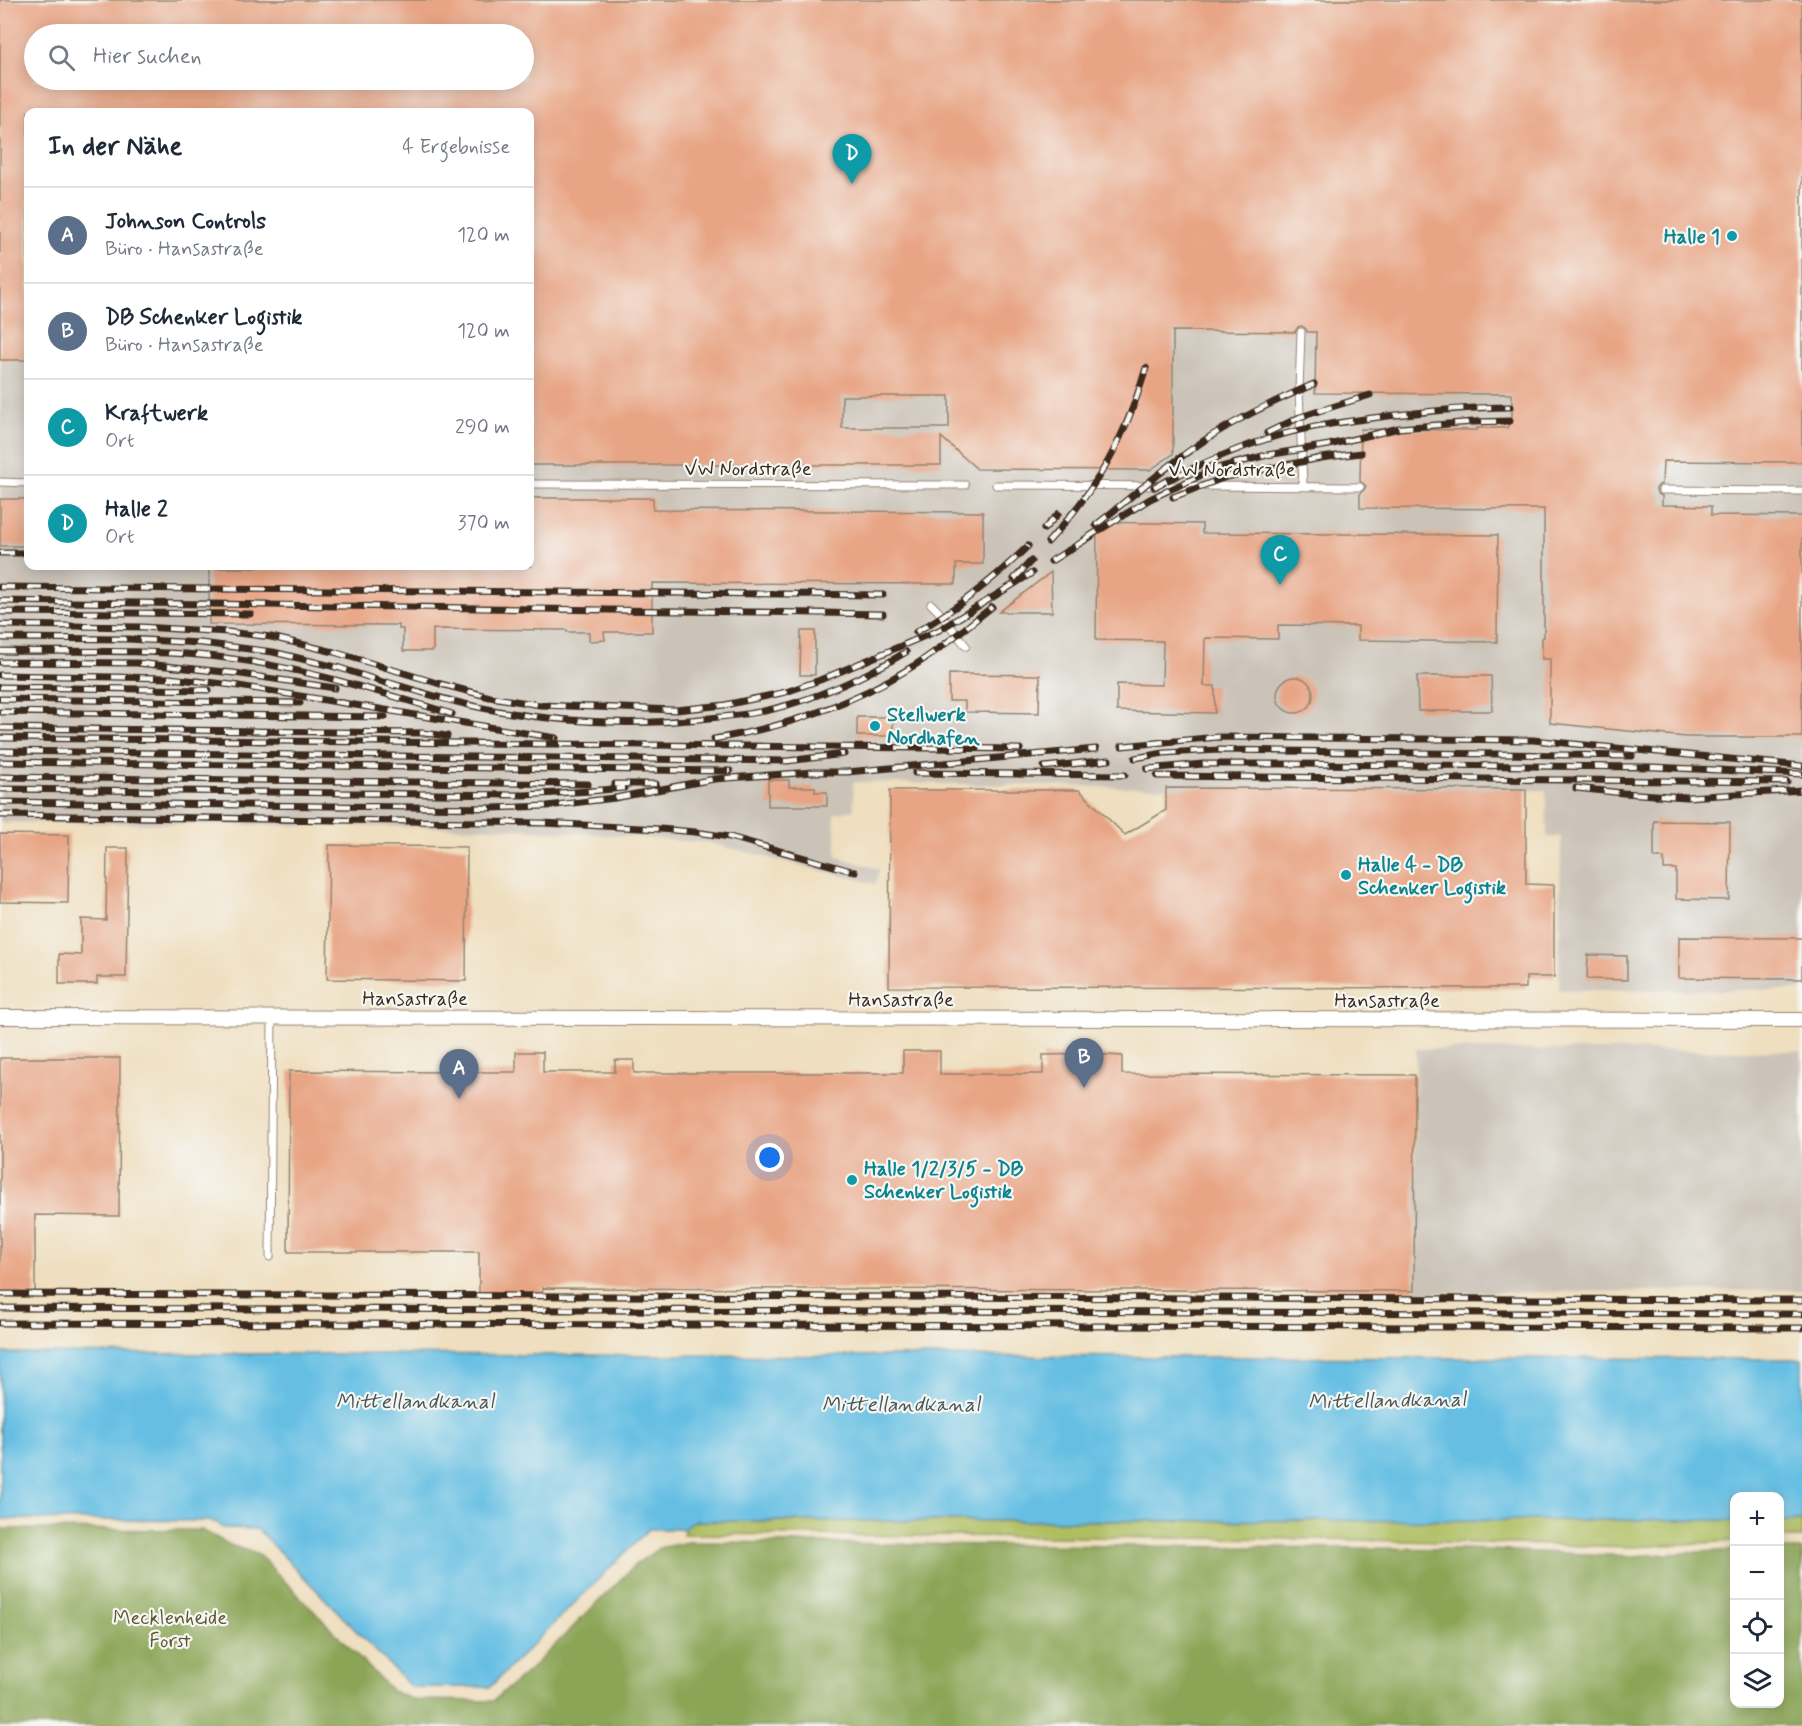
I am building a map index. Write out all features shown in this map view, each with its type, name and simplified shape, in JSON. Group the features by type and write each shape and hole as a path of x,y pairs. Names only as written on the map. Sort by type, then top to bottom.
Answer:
{"street":[{"name":"Hansastraße","path":"0,1017 1802,1020"}],"lane":[{"path":"1301,332 1299,391 1303,486"},
{"path":"0,482 24,483"},
{"name":"VW Nordstraße","path":"534,484 966,485"},
{"name":"VW Nordstraße","path":"996,485 1360,487"},
{"path":"1662,490 1802,491"},
{"path":"931,604 966,646"},
{"path":"270,1257 272,1017"}],"shaded area":[{"path":"0,0 1802,0 1802,990 1559,990 1561,837 1547,837 1546,790 1167,788 853,782 854,810 834,814 837,857 879,869 876,884 710,843 499,828 0,822"},
{"path":"1416,1049 1802,1051 1802,1290 1415,1293"}],"green space":[{"path":"1730,1520 1730,1541 1633,1547 1327,1539 683,1534 688,1524 694,1521"},
{"path":"1784,1521 1802,1521 1802,1538 1784,1538"},
{"name":"Mecklenheide Forst","path":"0,1529 202,1530 230,1545 259,1555 392,1691 414,1700 493,1701 533,1667 636,1564 659,1548 688,1542 1463,1549 1632,1556 1730,1550 1730,1708 1784,1708 1784,1550 1802,1550 1802,1726 0,1726"}],"water":[{"name":"Mittellandkanal","path":"0,1353 1802,1359 1802,1521 1784,1521 1784,1492 1730,1492 1730,1520 694,1521 685,1529 649,1529 490,1687 411,1687 257,1529 223,1528 218,1523 210,1521 0,1519"}],"building":[{"path":"0,0 1802,0 1802,462 1663,461 1662,484 1656,489 1657,493 1662,496 1662,505 1711,506 1711,515 1802,516 1802,737 1686,737 1550,723 1550,659 1542,659 1544,509 1360,508 1360,493 1366,486 1360,481 1361,429 1507,428 1512,418 1512,394 1315,393 1316,332 1307,332 1302,326 1298,327 1295,332 1173,331 1173,454 1150,470 977,469 941,437 941,465 534,465 534,108 24,108 24,360 0,360","holes":["842,396 949,396 949,428 842,428"]},
{"path":"534,498 653,498 653,510 983,512 983,564 956,564 956,584 652,583 652,632 604,632 605,640 589,641 589,632 567,632 567,630 433,629 433,651 403,651 403,629 399,629 399,625 209,624 209,570 534,570"},
{"path":"0,499 24,499 24,546 0,546"},
{"path":"1097,522 1202,524 1202,533 1498,535 1497,642 1358,640 1358,626 1278,625 1278,639 1205,638 1204,686 1215,686 1215,713 1117,711 1117,684 1162,685 1163,641 1096,640"},
{"path":"1051,572 1052,612 999,612"},
{"path":"801,631 815,631 815,675 800,675"},
{"path":"949,674 1040,675 1039,713 965,712 965,701 949,701"},
{"path":"1417,676 1491,676 1492,711 1418,711"},
{"path":"1295,677 1308,682 1313,695 1308,708 1295,713 1282,708 1277,695 1282,682"},
{"name":"Stellwerk Nordhafen","path":"857,717 893,717 893,736 857,736"},
{"path":"768,780 789,780 789,787 815,787 815,792 827,792 827,806 768,806"},
{"path":"1166,788 1526,789 1526,884 1554,885 1554,977 1526,977 1526,988 889,987 890,790 1079,790 1125,835 1166,810"},
{"path":"1654,821 1730,822 1729,900 1676,899 1676,869 1664,869 1664,858 1654,858"},
{"path":"0,834 69,835 68,903 0,902"},
{"path":"329,845 467,847 466,981 327,979"},
{"path":"107,848 128,848 126,977 97,977 97,984 59,984 59,954 81,955 81,919 106,920"},
{"path":"1679,937 1802,938 1802,979 1679,978"},
{"path":"1588,955 1627,956 1627,980 1587,979"},
{"name":"Halle 1/2/3/5 - DB Schenker Logistik","path":"903,1051 940,1051 940,1074 1043,1074 1043,1055 1091,1054 1122,1056 1122,1074 1415,1075 1414,1291 543,1288 542,1296 479,1296 479,1252 288,1252 289,1071 453,1072 453,1059 472,1059 472,1072 516,1072 516,1052 543,1052 543,1072 615,1072 615,1060 634,1060 634,1073 903,1073"},
{"path":"0,1058 120,1058 119,1216 35,1215 35,1295 0,1295"}],"railway":[{"path":"1048,542 1082,501 1108,461 1129,417 1146,368"},
{"path":"1096,525 1165,469 1208,438 1260,409 1314,384"},
{"path":"1267,433 1300,417 1370,395"},
{"path":"1154,487 1236,450 1304,429 1424,412 1510,407"},
{"path":"1085,539 1150,499 1214,469 1267,455 1329,445 1399,428 1510,421"},
{"path":"1173,497 1226,477 1321,458 1361,453"},
{"path":"1044,529 1058,514"},
{"path":"1051,561 1092,536"},
{"path":"916,632 975,593 1028,546"},
{"path":"0,553 24,553"},
{"path":"1014,579 1031,561"},
{"path":"0,625 142,627 271,637 334,652 490,697 540,705 676,710 725,705 786,692 820,680 939,630 1032,573"},
{"path":"0,587 883,595"},
{"path":"0,601 883,614"},
{"path":"714,739 792,721 868,691 925,658 992,607"},
{"path":"0,612 250,614"},
{"path":"0,638 128,639 201,643 273,652 340,668 395,686"},
{"path":"0,651 157,652 240,660 332,679 452,714"},
{"path":"387,682 463,704 515,714 599,722 655,722 750,714 791,704 842,685 906,652"},
{"path":"0,662 137,663 234,673 335,688"},
{"path":"0,675 170,678 233,685 556,738"},
{"path":"0,687 209,690"},
{"path":"0,699 300,703"},
{"path":"0,712 385,717"},
{"path":"0,728 423,733 447,736"},
{"path":"1122,746 1218,737 1533,740 1802,766"},
{"path":"0,738 1020,749"},
{"path":"0,802 493,808 547,806 615,798 714,779 847,772 1096,749"},
{"path":"1135,758 1164,753 1219,750 1632,756"},
{"path":"0,751 787,761 844,754"},
{"path":"1044,767 1109,760"},
{"path":"0,762 730,771"},
{"path":"1147,769 1203,764 1290,764 1653,767 1802,774"},
{"path":"915,773 1125,775"},
{"path":"1157,776 1787,782"},
{"path":"0,777 588,784"},
{"path":"615,784 656,784"},
{"path":"0,789 524,795 624,788"},
{"path":"1576,788 1687,797 1802,790"},
{"path":"0,815 543,823 660,829 730,837 855,872"},
{"path":"0,1294 1802,1300"},
{"path":"0,1308 1802,1314"},
{"path":"0,1323 1802,1328"}],"place":[{"name":"Halle 2","path":"852,184"},
{"name":"Halle 1","path":"1732,236"},
{"name":"Kraftwerk","path":"1280,585"},
{"name":"Stellwerk Nordhafen","path":"875,726"},
{"name":"Halle 4 - DB Schenker Logistik","path":"1346,875"},
{"name":"DB Schenker Logistik","path":"1084,1088"},
{"name":"Johnson Controls","path":"459,1099"},
{"name":"Halle 1/2/3/5 - DB Schenker Logistik","path":"852,1180"}]}
